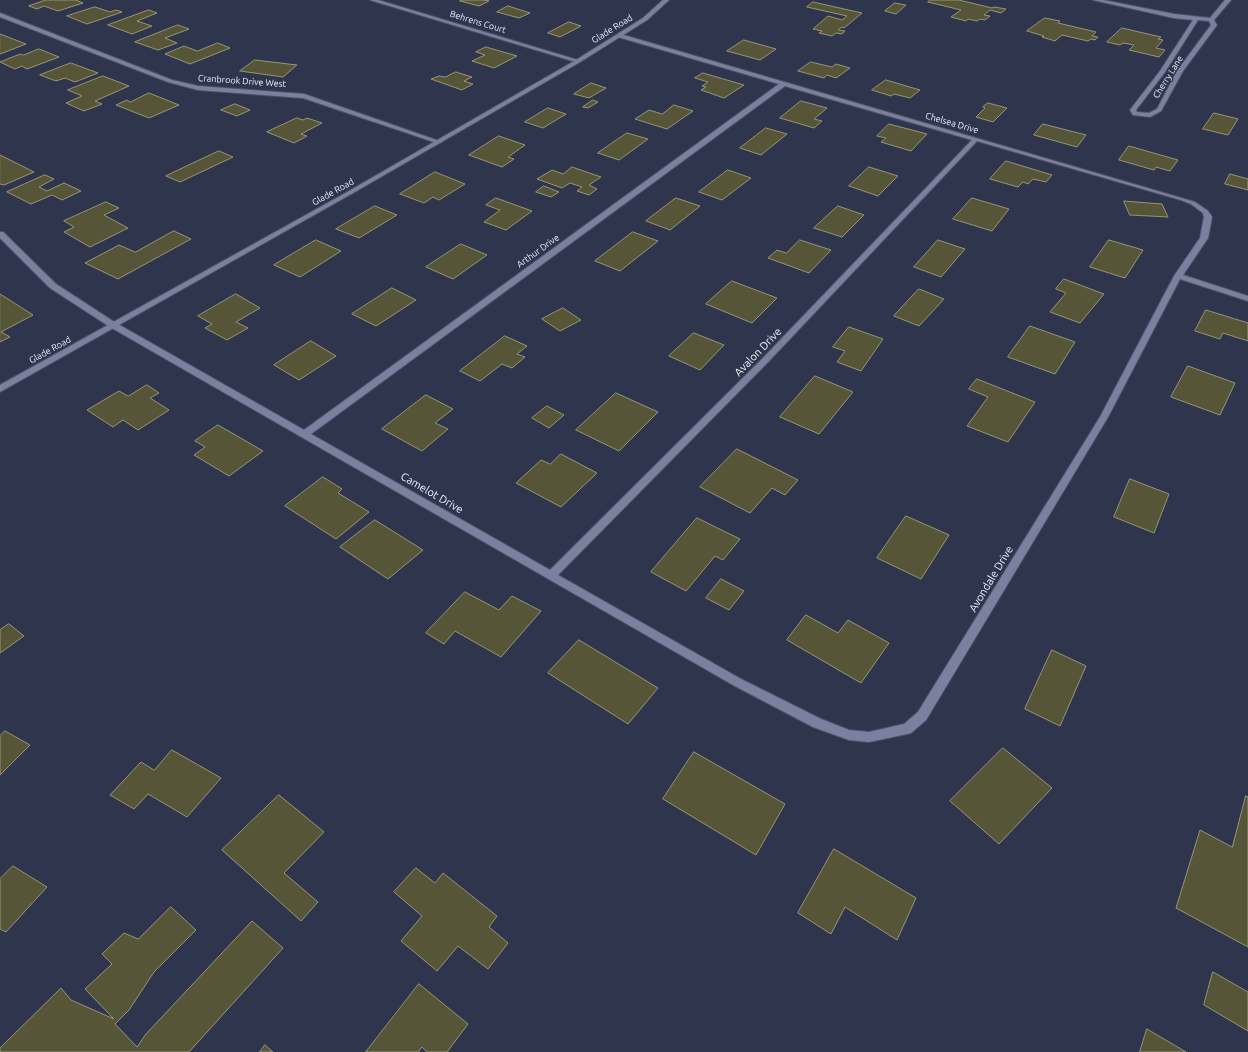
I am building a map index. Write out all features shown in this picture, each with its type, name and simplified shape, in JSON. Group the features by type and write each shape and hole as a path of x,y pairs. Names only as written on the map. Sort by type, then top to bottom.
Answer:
{"street":[{"name":"Behrens Court","path":"373,0 578,61"},
{"name":"Glade Road","path":"0,389 439,142 578,61 645,19 666,0"},
{"path":"1096,0 1196,19 1211,20 1228,0"},
{"name":"Cranbrook Drive West","path":"0,15 170,81 198,88 304,96 439,142"},
{"name":"Cherry Lane","path":"1196,19 1195,26 1133,110 1135,114 1150,115 1159,110 1180,71 1207,28 1214,25 1211,20"},
{"name":"Chelsea Drive","path":"620,36 1193,203 1206,212 1208,217 1204,238 1178,276"},
{"name":"Arthur Drive","path":"305,434 783,84"},
{"name":"Avalon Drive","path":"551,575 657,472 854,269 975,140"},
{"name":"Camelot Drive","path":"0,234 53,286 113,325 738,682"},
{"path":"1178,276 1248,299"},
{"name":"Avondale Drive","path":"738,682 817,723 848,736 869,737 906,729 922,716 1104,417 1178,276"}],"building":[{"path":"46,0 76,0 83,3 58,11 44,6 37,9 29,6"},
{"path":"931,0 959,0 992,8 1006,9 1001,13 990,10 984,15 990,16 985,20 980,19 977,21 968,19 966,21 951,17 961,10 928,2"},
{"path":"460,1 489,1 479,6"},
{"path":"813,2 862,13 844,28 842,27 838,30 845,31 842,34 836,33 832,36 819,33 822,31 813,29 828,16 842,20 847,16 807,7"},
{"path":"895,3 906,5 896,14 885,11"},
{"path":"508,6 530,13 519,18 497,12"},
{"path":"95,7 110,12 116,10 122,12 87,24 67,16"},
{"path":"149,10 157,13 137,21 152,26 132,34 108,25"},
{"path":"1045,18 1060,21 1058,23 1096,32 1092,36 1098,37 1095,40 1091,39 1088,41 1062,35 1055,41 1027,31"},
{"path":"569,22 581,26 560,37 548,33"},
{"path":"178,25 189,29 165,38 177,43 158,50 135,42"},
{"path":"1122,28 1161,37 1158,39 1163,40 1156,48 1165,50 1159,57 1129,50 1134,45 1123,43 1120,45 1107,42"},
{"path":"0,34 26,44 0,54"},
{"path":"744,40 776,49 760,60 727,51"},
{"path":"218,43 230,48 190,64 165,54 184,46 197,51"},
{"path":"486,47 517,56 494,68 472,61 485,55 476,52"},
{"path":"39,49 59,57 27,69 22,66 15,69 0,62 20,54 23,55"},
{"path":"255,60 297,65 283,77 240,71"},
{"path":"811,62 832,67 836,64 850,68 836,78 827,75 824,78 798,71"},
{"path":"71,63 98,73 75,82 65,78 56,81 40,75"},
{"path":"456,72 472,77 464,81 473,84 462,90 431,79 439,76 445,77"},
{"path":"703,73 744,85 724,98 701,90 706,87 702,86 708,82 695,78"},
{"path":"103,76 129,86 95,101 102,104 84,111 66,103 82,96 68,90"},
{"path":"886,80 920,90 910,98 894,94 891,96 872,90"},
{"path":"591,83 606,88 589,98 574,94"},
{"path":"149,93 179,105 149,118 116,105 127,100 130,102"},
{"path":"593,100 598,102 588,108 583,107"},
{"path":"801,101 827,108 814,119 822,121 814,128 780,118"},
{"path":"988,103 1007,108 993,122 976,117"},
{"path":"235,104 250,110 237,116 221,110"},
{"path":"674,105 693,111 667,129 635,119 649,110 662,114"},
{"path":"548,108 566,114 543,128 525,122"},
{"path":"1214,113 1238,119 1228,135 1203,129"},
{"path":"297,118 303,120 307,118 322,123 301,134 307,136 294,143 267,132"},
{"path":"889,124 927,134 911,151 881,142 886,138 877,136"},
{"path":"1043,124 1086,135 1077,147 1034,135"},
{"path":"766,128 787,134 761,155 740,148"},
{"path":"627,133 648,139 619,160 598,153"},
{"path":"499,136 525,145 508,157 514,159 502,167 469,155"},
{"path":"1129,146 1178,160 1170,171 1156,167 1154,170 1119,160"},
{"path":"219,151 233,157 180,182 166,176"},
{"path":"0,155 34,172 4,185 0,184"},
{"path":"1006,161 1052,175 1046,182 1033,179 1028,184 1023,182 1018,187 990,179"},
{"path":"572,167 601,177 589,185 597,189 589,195 577,191 582,187 570,183 562,188 537,179 552,170 563,174"},
{"path":"869,167 898,176 878,196 849,186"},
{"path":"728,170 751,178 722,200 699,192"},
{"path":"435,172 465,184 439,200 433,197 424,203 400,194"},
{"path":"1230,174 1248,179 1248,190 1225,184"},
{"path":"45,175 54,179 39,187 47,191 64,183 81,191 62,200 52,195 31,204 7,192"},
{"path":"544,186 559,192 551,197 536,192"},
{"path":"496,198 532,211 506,230 484,222 500,210 486,205"},
{"path":"676,198 700,206 670,230 646,221"},
{"path":"972,198 1009,209 992,231 953,219"},
{"path":"1124,201 1162,204 1168,217 1130,215"},
{"path":"106,202 119,208 104,215 128,228 90,247 64,232 74,227 64,221"},
{"path":"375,206 397,215 359,238 336,229"},
{"path":"838,206 864,215 842,237 814,228"},
{"path":"174,231 191,239 118,279 85,263 119,245 135,252"},
{"path":"633,232 658,241 620,271 595,261"},
{"path":"316,240 341,251 300,277 274,265"},
{"path":"800,240 831,250 809,273 768,258 777,250 786,253"},
{"path":"938,240 965,249 941,277 914,267"},
{"path":"1109,240 1143,250 1125,278 1090,267"},
{"path":"461,244 487,255 453,279 426,267"},
{"path":"1064,279 1104,294 1080,323 1050,312 1066,293 1056,289"},
{"path":"732,281 777,298 752,323 706,304"},
{"path":"392,288 416,300 376,326 352,314"},
{"path":"919,289 944,299 919,326 894,316"},
{"path":"0,294 33,315 1,332 10,337 0,342"},
{"path":"236,294 260,308 236,322 248,328 227,340 205,328 212,324 198,316"},
{"path":"563,308 581,320 560,331 542,319"},
{"path":"1206,310 1248,323 1248,341 1223,333 1220,339 1195,331"},
{"path":"1030,326 1075,342 1055,374 1008,357"},
{"path":"849,327 883,339 861,371 837,362 845,351 833,347"},
{"path":"694,333 724,345 700,370 669,356"},
{"path":"505,336 527,346 517,354 525,357 512,368 502,364 480,381 460,371"},
{"path":"311,341 336,356 299,380 274,365"},
{"path":"1188,366 1235,383 1220,415 1171,397"},
{"path":"815,376 853,392 819,434 780,417"},
{"path":"977,379 1035,402 1008,442 967,426 988,397 969,389"},
{"path":"147,385 159,393 150,398 169,410 138,430 123,420 113,427 87,410 119,391 128,396"},
{"path":"616,393 658,412 619,451 576,430"},
{"path":"426,395 453,409 435,423 448,429 422,451 382,429"},
{"path":"547,406 564,415 549,428 532,418"},
{"path":"218,425 263,451 229,476 194,455 205,447 195,441"},
{"path":"737,449 798,480 785,495 772,488 750,513 700,487"},
{"path":"561,454 597,473 561,507 516,483 541,460 550,464"},
{"path":"323,477 342,489 338,493 369,512 336,539 285,506"},
{"path":"1130,479 1169,494 1154,533 1114,517"},
{"path":"906,516 949,535 921,579 877,558"},
{"path":"697,518 740,539 723,560 715,556 686,591 651,572"},
{"path":"375,520 423,550 388,579 340,547"},
{"path":"721,579 744,591 729,610 706,598"},
{"path":"465,592 499,610 512,596 541,611 501,657 455,631 444,644 426,633"},
{"path":"806,615 838,633 848,620 889,643 861,683 787,640"},
{"path":"9,624 24,636 0,653 0,630"},
{"path":"579,640 658,688 628,724 548,673"},
{"path":"1052,650 1086,666 1060,726 1025,709"},
{"path":"5,731 30,745 0,775 0,736"},
{"path":"1003,748 1052,788 999,844 950,801"},
{"path":"172,750 221,778 187,817 148,794 134,809 110,795 141,762 154,770"},
{"path":"694,752 785,804 756,855 663,799"},
{"path":"279,795 324,832 284,873 318,902 301,921 222,850"},
{"path":"1246,796 1248,797 1248,947 1176,908 1200,830 1232,847"},
{"path":"834,849 916,898 897,940 845,907 831,934 798,913"},
{"path":"13,866 47,887 6,932 0,929 0,879"},
{"path":"416,868 435,883 443,873 497,916 489,927 508,943 488,969 458,946 437,971 401,941 422,916 394,892"},
{"path":"171,907 196,930 154,972 129,1010 115,1024 137,1047 146,1034 252,921 283,948 189,1052 0,1052 0,1048 61,988 71,1000 114,1019 85,989 112,964 102,954 124,933 138,939"},
{"path":"1213,972 1248,992 1248,1031 1204,1005"},
{"path":"419,984 468,1024 447,1052 427,1052 422,1047 418,1052 366,1052"},
{"path":"1147,1029 1186,1052 1140,1052"},
{"path":"265,1045 273,1052 260,1052"}]}
